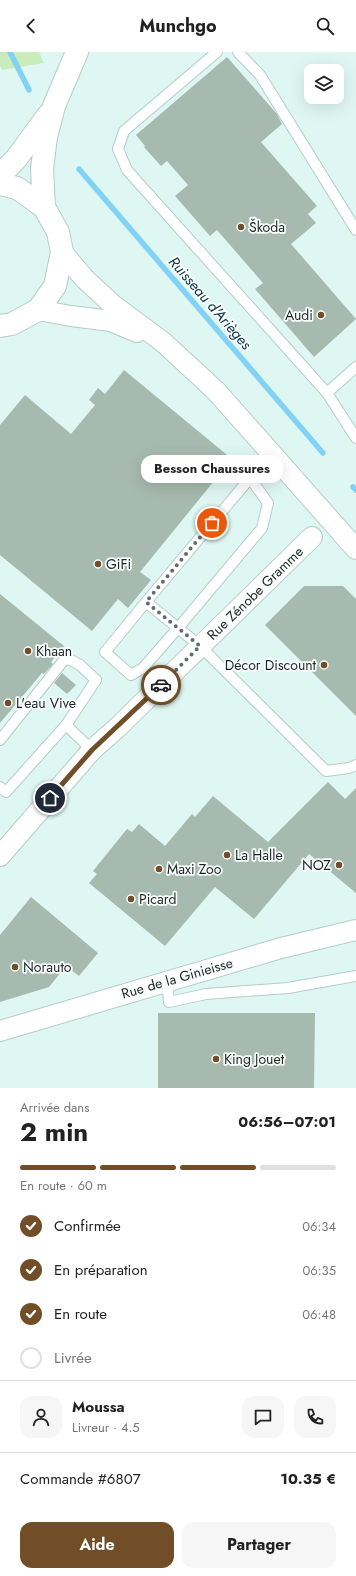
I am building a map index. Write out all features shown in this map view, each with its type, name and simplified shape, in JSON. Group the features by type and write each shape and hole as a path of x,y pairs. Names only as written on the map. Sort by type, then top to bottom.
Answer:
{"street":[{"path":"44,207 42,169 46,137 54,106 77,52"},
{"path":"0,175 16,159 54,106"},
{"path":"0,184 17,188 44,207 58,232 62,252 55,286 38,310 12,324 0,326"},
{"path":"62,252 84,278 113,305 163,342 216,391 356,549"},
{"path":"38,310 110,321 163,342"},
{"path":"310,497 315,521 312,537 328,539 344,545 356,559"},
{"name":"Rue Zénobe Gramme","path":"0,856 92,750 118,727 312,537"},
{"name":"Rue de la Ginieisse","path":"0,1031 281,948 356,930"}],"lane":[{"path":"217,52 124,131 118,149 126,170 327,393 356,438"},
{"path":"238,52 260,75 356,230"},
{"path":"327,393 356,367"},
{"path":"250,478 268,502 262,528 143,668 131,675 105,652 146,602 250,478"},
{"path":"146,602 200,646 326,771 349,768 356,765"},
{"path":"0,740 64,660 69,659 80,665 96,680 66,725 6,792 0,787"},
{"path":"66,725 92,750"},
{"path":"167,981 169,1002 206,994 288,988 356,976"}],"green space":[{"path":"0,52 39,52 44,63 2,70 0,66"}],"building":[{"path":"227,57 277,114 282,124 261,142 317,206 308,214 316,223 291,244 356,319 314,357 255,289 263,283 217,230 210,236 175,196 188,185 167,161 161,166 144,147 145,146 136,135"},
{"path":"124,370 232,459 140,572 151,580 128,608 118,599 92,631 0,555 0,425 25,395 71,434 95,405 89,400 98,388 105,394"},
{"path":"304,586 343,586 356,599 356,716 265,625"},
{"path":"0,594 64,646 51,662 53,664 44,674 42,673 0,723"},
{"path":"62,673 76,685 67,694 54,683"},
{"path":"328,782 345,799 356,788 356,893 309,854 254,919 215,887 165,946 89,883 97,874 93,871 127,829 132,832 139,824 165,846 192,814 195,817 213,796 268,842"},
{"path":"31,897 98,953 79,976 66,966 49,987 0,1002 0,935"},
{"path":"158,1013 315,1013 314,1088 158,1088"}],"waterway":[{"name":"Ruisseau d'Arièges","path":"10,52 29,90"},
{"name":"Ruisseau d'Arièges","path":"79,169 323,453"},
{"name":"Ruisseau d'Arièges","path":"353,487 356,490"}],"way so far":[{"path":"161,685 200,646 146,602 212,523"}],"place":[{"name":"Škoda","path":"241,227"},
{"name":"Audi","path":"321,315"},
{"name":"Besson Chaussures","path":"212,523"},
{"name":"GiFi","path":"98,564"},
{"name":"Khaan","path":"28,651"},
{"name":"Décor Discount","path":"324,665"},
{"name":"L'eau Vive","path":"8,703"},
{"name":"La Halle","path":"227,855"},
{"name":"NOZ","path":"339,865"},
{"name":"Maxi Zoo","path":"159,869"},
{"name":"Picard","path":"131,899"},
{"name":"Norauto","path":"15,967"},
{"name":"King Jouet","path":"216,1059"}],"route":[{"path":"50,798 92,750 161,685"}]}
